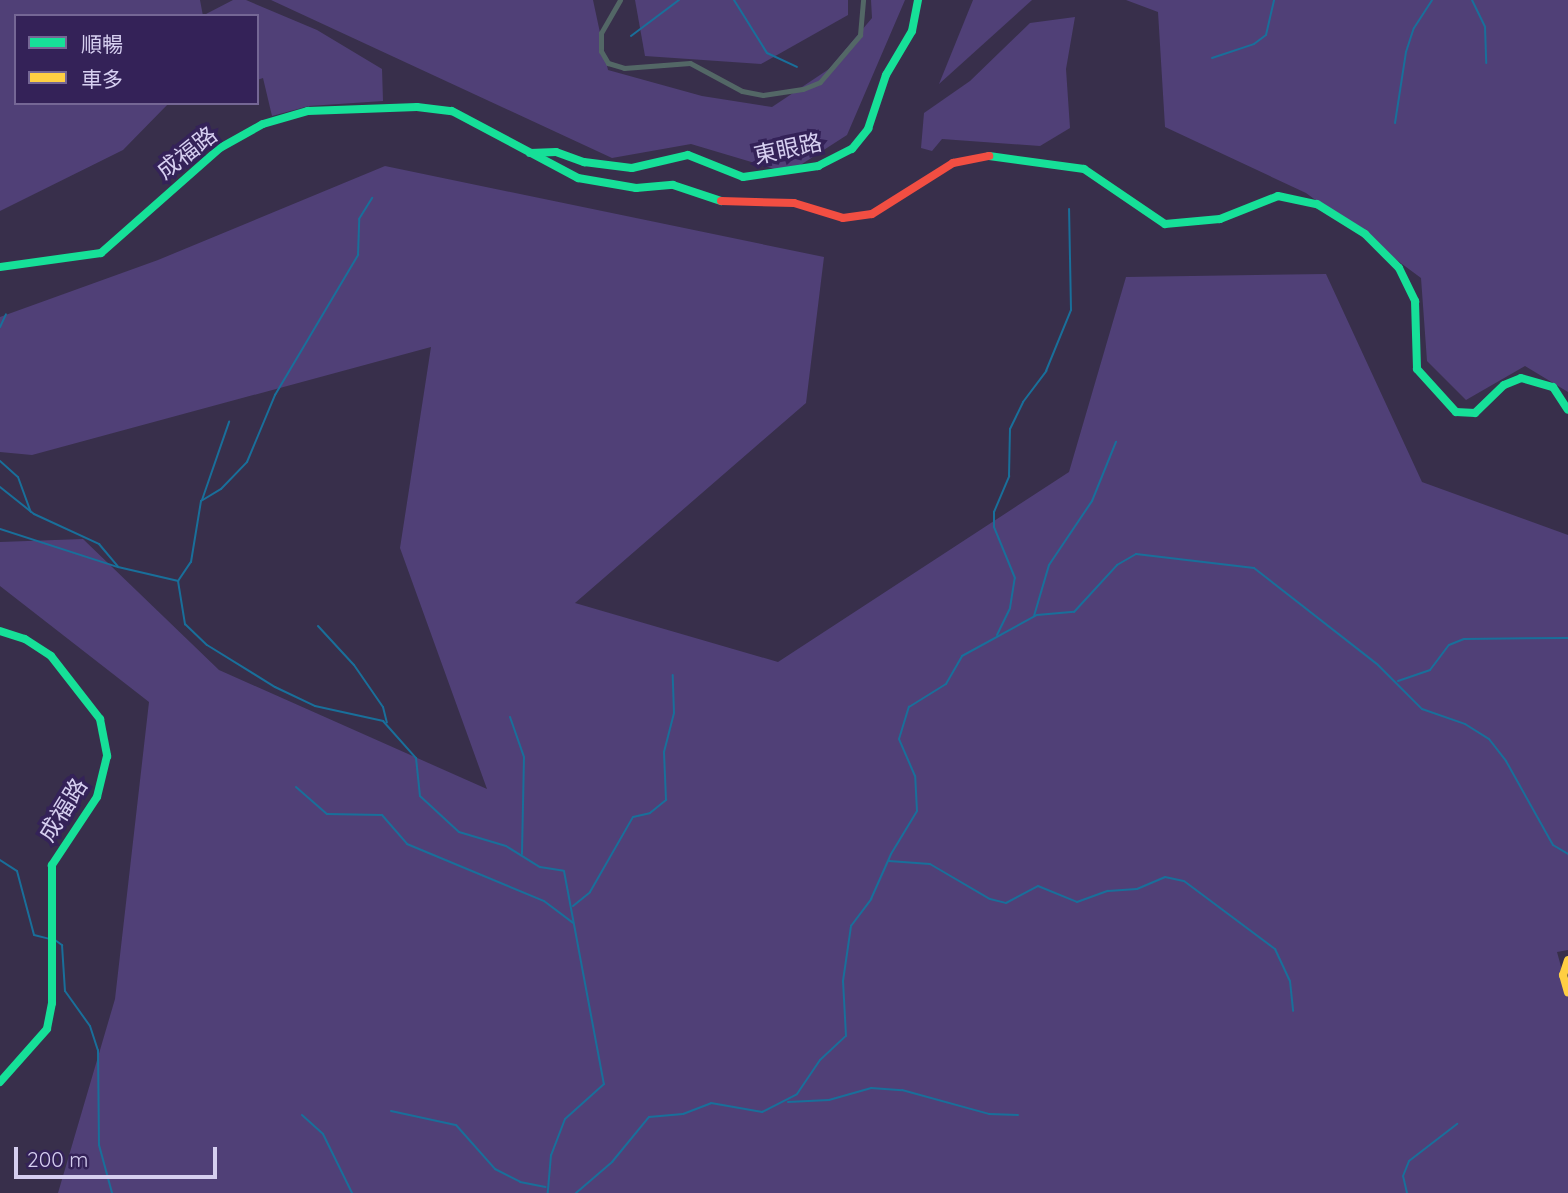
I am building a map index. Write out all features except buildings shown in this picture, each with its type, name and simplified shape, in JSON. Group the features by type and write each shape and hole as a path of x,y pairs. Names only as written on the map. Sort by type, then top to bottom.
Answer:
{"street":[{"path":"620,0 601,33 601,51 608,64 624,68 690,63 742,91 763,95 803,89 820,82 860,35 863,0"},
{"name":"東眼路","path":"530,153 556,152 584,162 632,168 688,155 743,177 818,166 852,149 868,129 886,75 912,31 918,0"},
{"name":"成福路","path":"0,267 101,253 220,148 288,114 336,108 439,109 465,117 562,173 636,188 673,184 728,202 794,204 843,218 872,215 938,171 976,156 1084,169 1156,219 1177,226 1220,219 1278,196 1302,198 1365,234 1399,268 1415,301 1415,363 1456,411 1475,414 1504,384 1521,378 1553,387 1568,410"},
{"name":"成福路","path":"0,631 25,639 51,656 100,719 107,756 97,797 52,864 52,1003 47,1029 0,1082"},
{"path":"1568,960 1563,975 1568,992"}],"shaded area":[{"path":"0,0 200,0 203,14 14,14 14,105 167,105 123,150 0,211"},
{"path":"233,0 246,0 317,30 382,69 383,101 309,106 272,116 263,78 259,79 259,14 206,14"},
{"path":"271,0 593,0 608,70 702,96 772,107 829,69 872,18 871,0 905,0 847,135 788,173 691,144 612,158"},
{"path":"635,0 848,0 848,15 761,64 645,56"},
{"path":"973,0 1032,0 939,84"},
{"path":"1126,0 1568,0 1568,392 1525,366 1466,400 1427,361 1421,278 1306,193 1165,127 1158,12"},
{"path":"1075,17 1066,69 1070,128 1040,146 942,139 932,151 921,148 924,113 970,81 1030,23"},
{"path":"385,166 824,257 806,403 575,603 778,662 1069,472 1126,277 1326,274 1422,482 1568,535 1568,950 1557,952 1568,992 1568,1193 58,1193 115,999 149,702 0,586 0,542 83,539 219,670 487,789 400,548 431,347 32,455 0,452 0,317 158,260"}],"waterway":[{"path":"631,36 679,0"},
{"path":"734,0 767,53 797,67"},
{"path":"1212,58 1254,44 1266,35 1274,0"},
{"path":"1395,123 1406,52 1414,28 1432,0"},
{"path":"1472,0 1485,27 1486,63"},
{"path":"178,581 191,562 201,501 221,489 247,462 275,395 358,255 359,219 372,198"},
{"path":"997,635 1010,608 1015,578 994,527 994,512 1009,476 1010,429 1023,402 1046,371 1071,310 1069,209"},
{"path":"0,327 6,314"},
{"path":"202,500 229,422"},
{"path":"1034,616 1049,565 1092,501 1116,442"},
{"path":"0,461 18,477 31,512"},
{"path":"0,487 34,514 99,544 118,567 178,581 185,624 207,645 275,687 315,706 383,721 416,758 420,796 459,832 506,846 540,867 564,871 604,1084 565,1119 551,1155 548,1193"},
{"path":"0,529 118,567"},
{"path":"576,1193 612,1162 649,1117 683,1114 711,1103 762,1112 797,1094 820,1060 846,1036 843,981 851,926 871,899 891,854 917,811 915,776 899,739 909,707 946,684 962,656 1037,615 1074,612 1117,565 1136,554 1254,568 1378,665 1422,709 1465,724 1489,739 1506,761 1553,845 1568,854"},
{"path":"318,626 354,665 383,707 387,723"},
{"path":"1398,681 1430,670 1449,645 1464,639 1568,638"},
{"path":"573,906 590,892 633,817 650,813 666,800 664,752 674,713 673,675"},
{"path":"510,717 524,757 522,854"},
{"path":"296,787 327,814 382,815 407,844 544,901 573,923"},
{"path":"0,860 17,871 34,935 50,939"},
{"path":"889,861 930,864 990,899 1006,903 1038,886 1077,902 1108,891 1137,889 1165,877 1184,881 1275,949 1290,981 1293,1011"},
{"path":"55,940 62,945 65,991 90,1026 98,1050 99,1145 112,1193"},
{"path":"788,1102 829,1100 871,1088 902,1090 989,1114 1018,1115"},
{"path":"391,1111 456,1125 495,1169 520,1182 546,1187"},
{"path":"302,1115 323,1134 352,1193"},
{"path":"1407,1193 1403,1176 1409,1161 1457,1124"}],"traffic: fast":[{"path":"530,153 556,152 584,162 632,168 688,155 743,177 818,166 852,149 868,129 886,75 912,31 918,0"},
{"path":"0,267 101,253 220,148 263,124 308,111 417,107 452,111 578,178 636,188 673,185 721,201"},
{"path":"989,156 1084,169 1165,224 1220,219 1278,196 1317,204 1365,234 1399,268 1415,301 1417,369 1456,412 1475,413 1504,385 1521,378 1553,387 1568,410"},
{"path":"0,631 25,639 51,656 100,719 107,756 97,797 52,865 52,1003 47,1029 0,1082"}],"traffic: slow":[{"path":"1568,960 1563,975 1568,992"}],"traffic: jam":[{"path":"721,201 794,203 843,218 872,214 953,163 989,156"}]}
